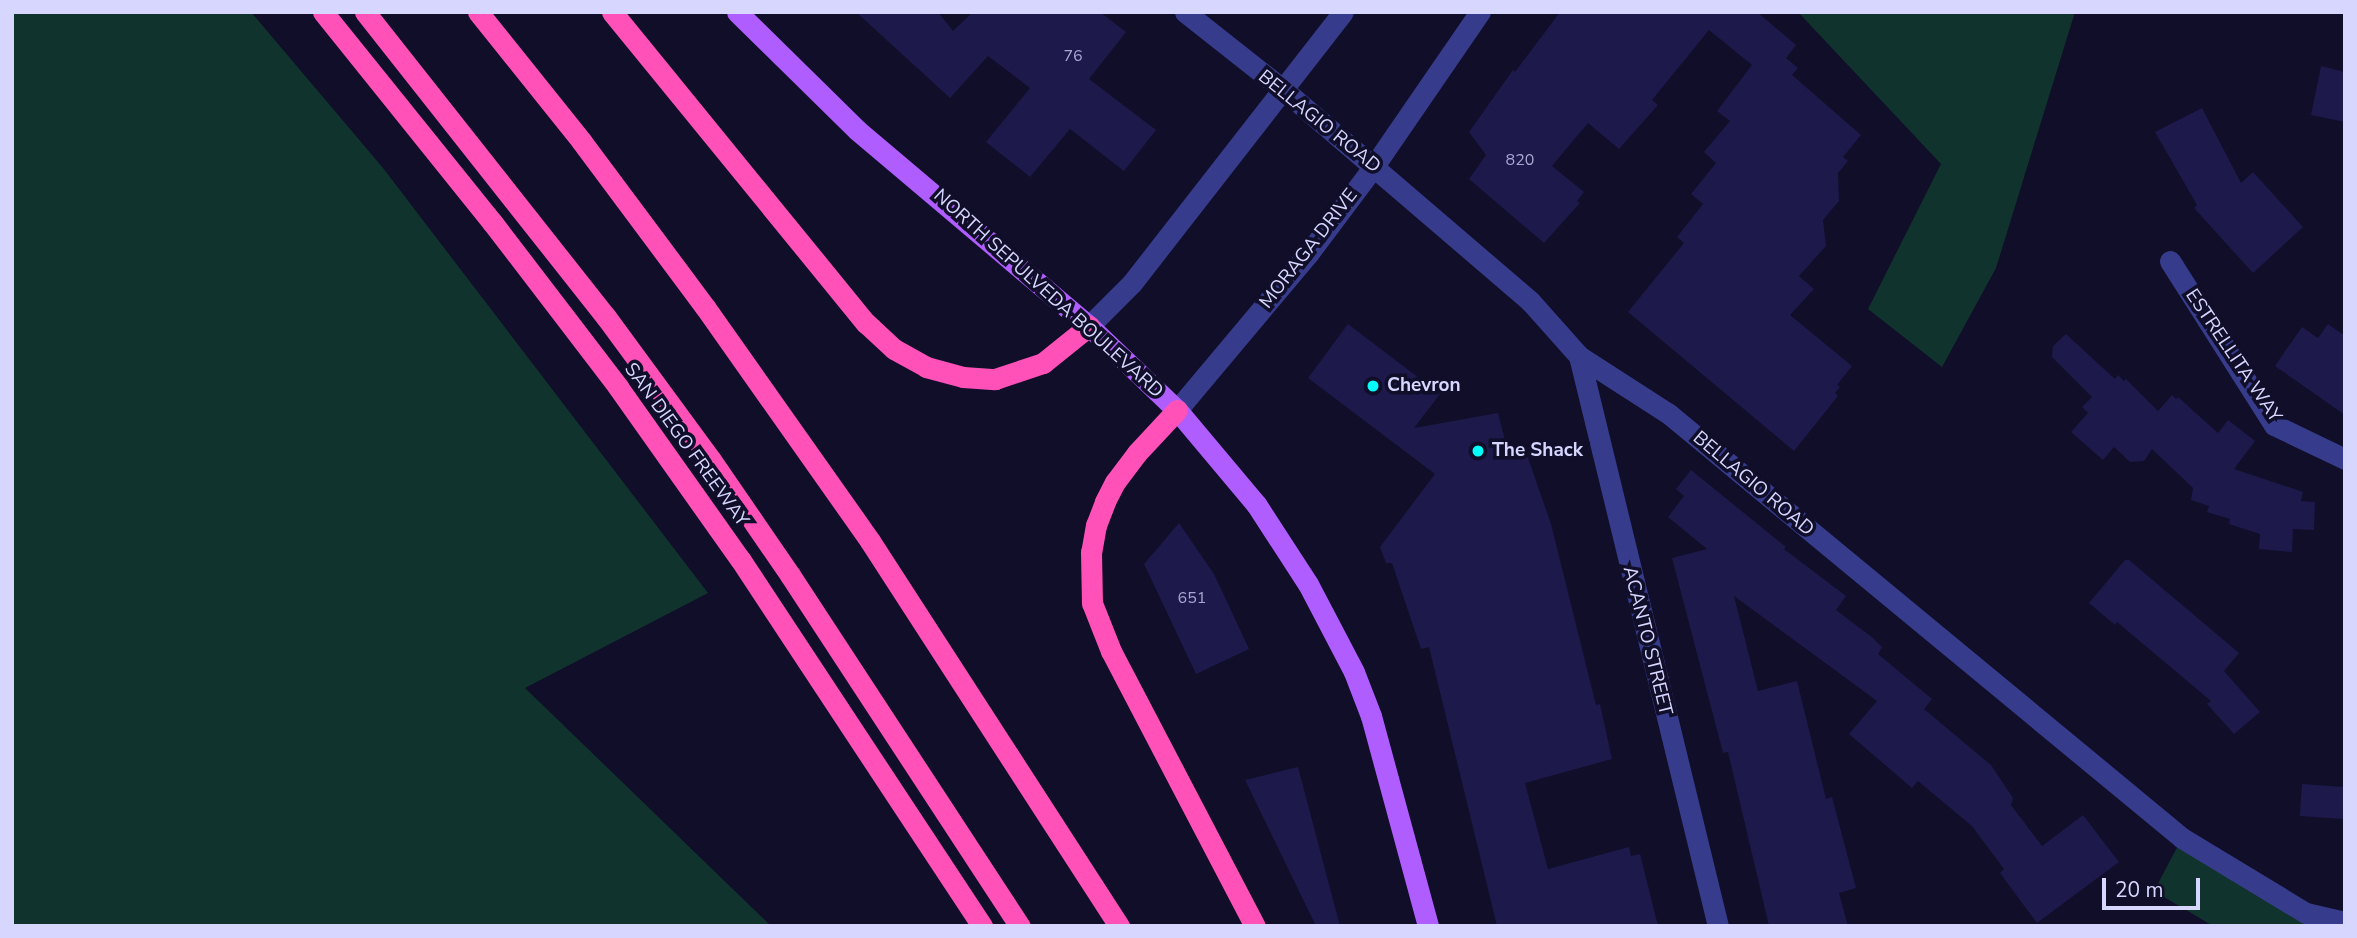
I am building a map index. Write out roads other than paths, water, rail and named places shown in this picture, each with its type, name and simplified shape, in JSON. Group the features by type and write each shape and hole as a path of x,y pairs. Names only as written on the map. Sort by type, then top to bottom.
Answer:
{"highway":[{"name":"SAN DIEGO FREEWAY","path":"323,12 492,222 618,387 740,559 982,926"},
{"path":"365,12 589,296 710,460 790,575 1020,926"},
{"path":"478,12 590,153 705,307 870,541 1119,926"},
{"path":"612,12 866,323 894,349 926,367 963,377 995,379 1043,363 1088,326"},
{"path":"1177,410 1137,453 1115,482 1105,502 1096,526 1091,552 1092,603 1106,642 1255,926"}],"main road":[{"name":"NORTH SEPULVEDA BOULEVARD","path":"737,12 857,130 1088,326 1177,410 1277,534 1353,672 1371,716 1428,926"}],"street":[{"name":"BELLAGIO ROAD","path":"1185,12 1374,166 1530,301 1579,356 1619,385 1669,414 2182,838 2306,913 2345,922"},
{"path":"1088,326 1132,283 1343,12"},
{"name":"MORAGA DRIVE","path":"1177,410 1308,254 1374,166 1480,12"},
{"name":"ESTRELLITA WAY","path":"2170,261 2274,425 2345,459"},
{"name":"ACANTO STREET","path":"1579,356 1718,926"}],"place":[{"name":"Chevron","path":"1373,386"},
{"name":"The Shack","path":"1478,451"}]}
